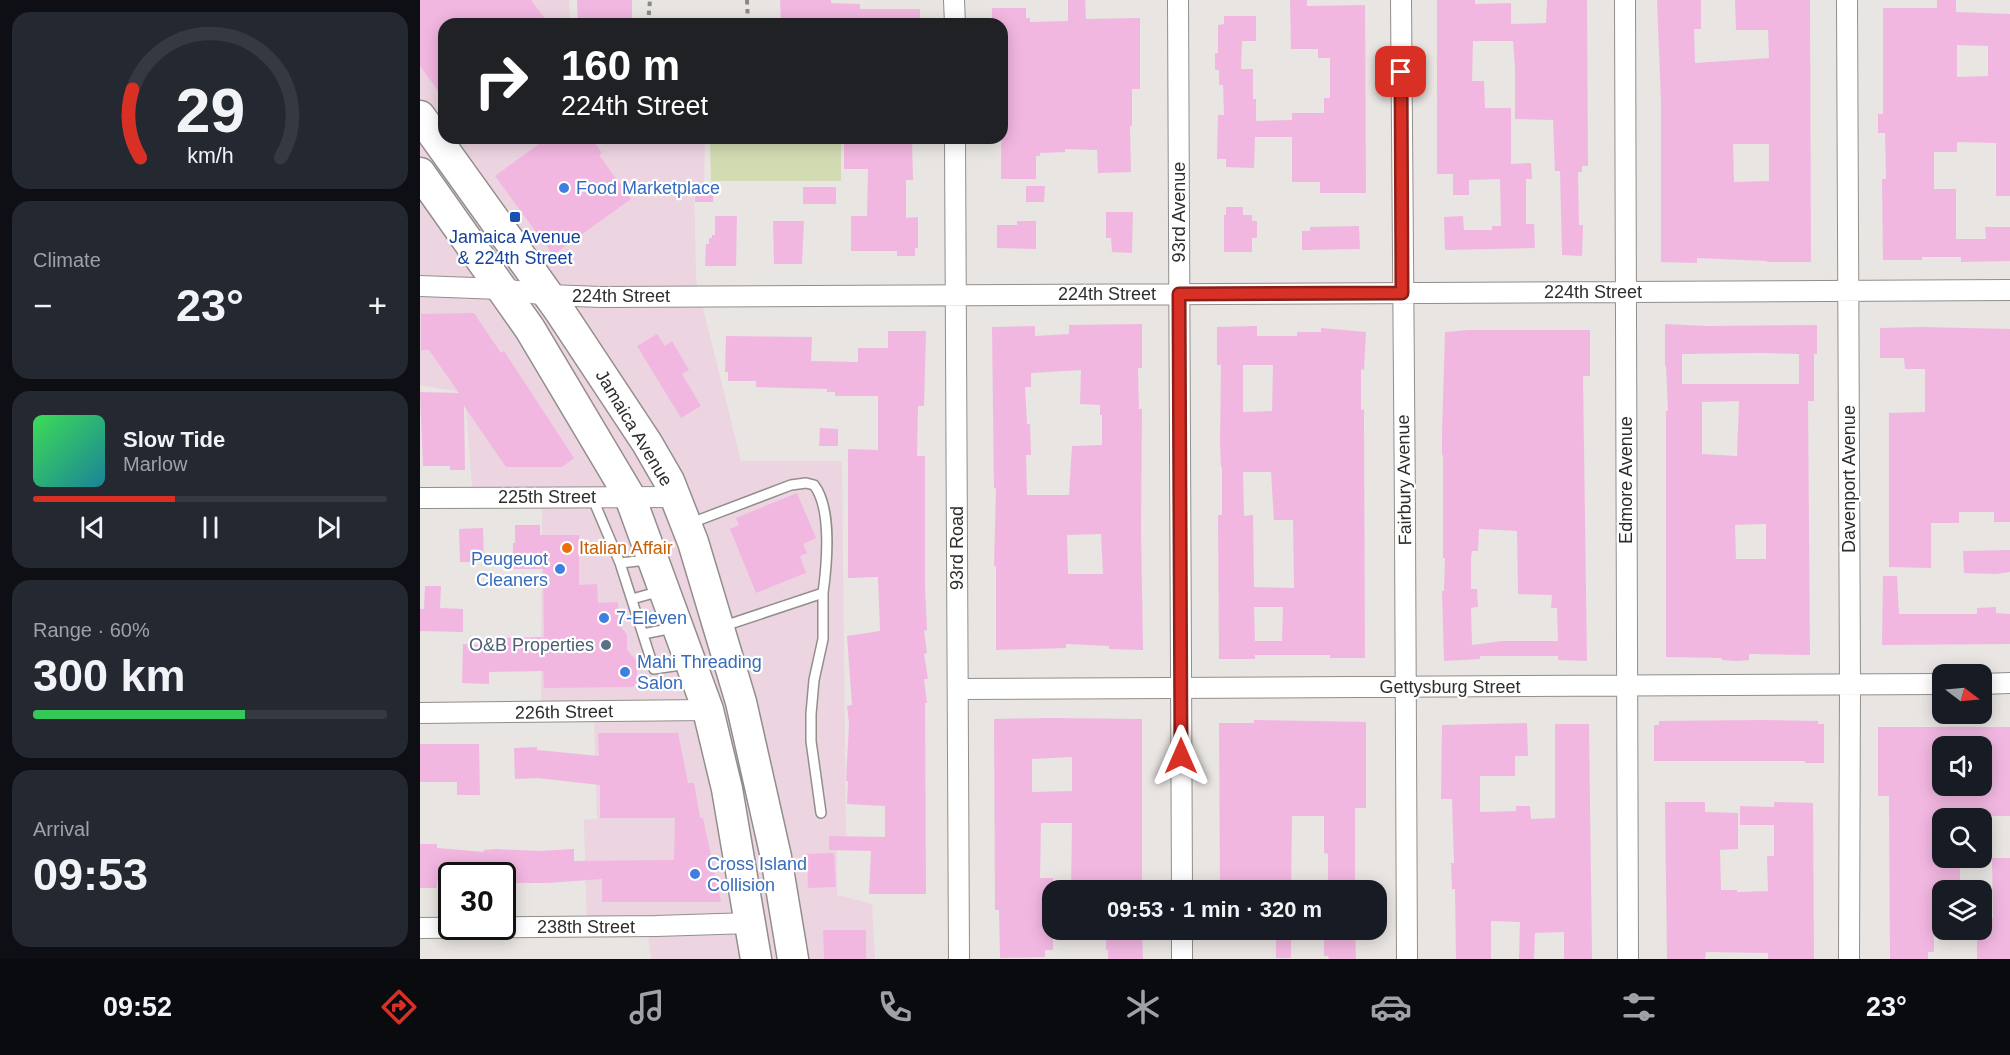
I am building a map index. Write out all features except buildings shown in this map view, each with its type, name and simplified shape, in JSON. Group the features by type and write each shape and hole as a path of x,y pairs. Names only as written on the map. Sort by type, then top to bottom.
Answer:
{"main road":[{"name":"Jamaica Avenue","path":"420,116 438,141"},
{"name":"Jamaica Avenue","path":"440,144 548,295 647,443 669,482 686,525 741,702 776,857 793,959"},
{"path":"420,172 530,330 630,497 708,710 727,789 756,959"}],"street":[{"path":"954,0 954,18"},
{"name":"93rd Avenue","path":"1178,0 1182,880"},
{"name":"Fairbury Avenue","path":"1401,0 1402,293 1408,687 1407,959"},
{"name":"Edmore Avenue","path":"1625,0 1628,959"},
{"name":"Davenport Avenue","path":"1847,0 1851,685 1849,959"},
{"name":"93rd Road","path":"955,144 959,959"},
{"name":"224th Street","path":"420,286 611,297 2010,290"},
{"name":"225th Street","path":"420,498 675,497"},
{"path":"1992,684 2010,683"},
{"name":"Gettysburg Street","path":"958,689 1932,684"},
{"name":"226th Street","path":"420,713 708,710"},
{"name":"238th Street","path":"420,928 751,923"},
{"path":"1182,940 1182,959"}],"lane":[{"path":"686,525 791,485 814,484 819,491 824,504 827,556 823,593 823,639 814,680 811,741 821,813"},
{"path":"592,497 620,563 654,669 690,664"},
{"path":"620,563 653,559"},
{"path":"632,599 664,590"},
{"path":"719,628 823,593"},
{"path":"643,634 676,627"}],"path":[{"path":"648,18 650,0"},
{"path":"747,0 748,18"}],"shaded area":[{"path":"420,0 569,0 570,18 438,18 438,144 705,144 704,184 694,184 696,280 741,461 842,461 846,847 837,847 837,895 872,904 875,959 651,959 647,927 587,927 584,820 597,819 594,712 541,712 542,498 473,498 465,393 420,385"}],"green space":[{"path":"710,144 841,144 841,181 711,181"}],"place":[{"name":"Food Marketplace","path":"564,188"},
{"name":"Jamaica Avenue & 224th Street","path":"515,217"},
{"name":"Italian Affair","path":"567,548"},
{"name":"Peugeuot Cleaners","path":"560,569"},
{"name":"7-Eleven","path":"604,618"},
{"name":"O&B Properties","path":"606,645"},
{"name":"Mahi Threading Salon","path":"625,672"},
{"name":"Cross Island Collision","path":"695,874"}],"route":[{"path":"1181,756 1179,294 1402,293 1401,72"}]}
